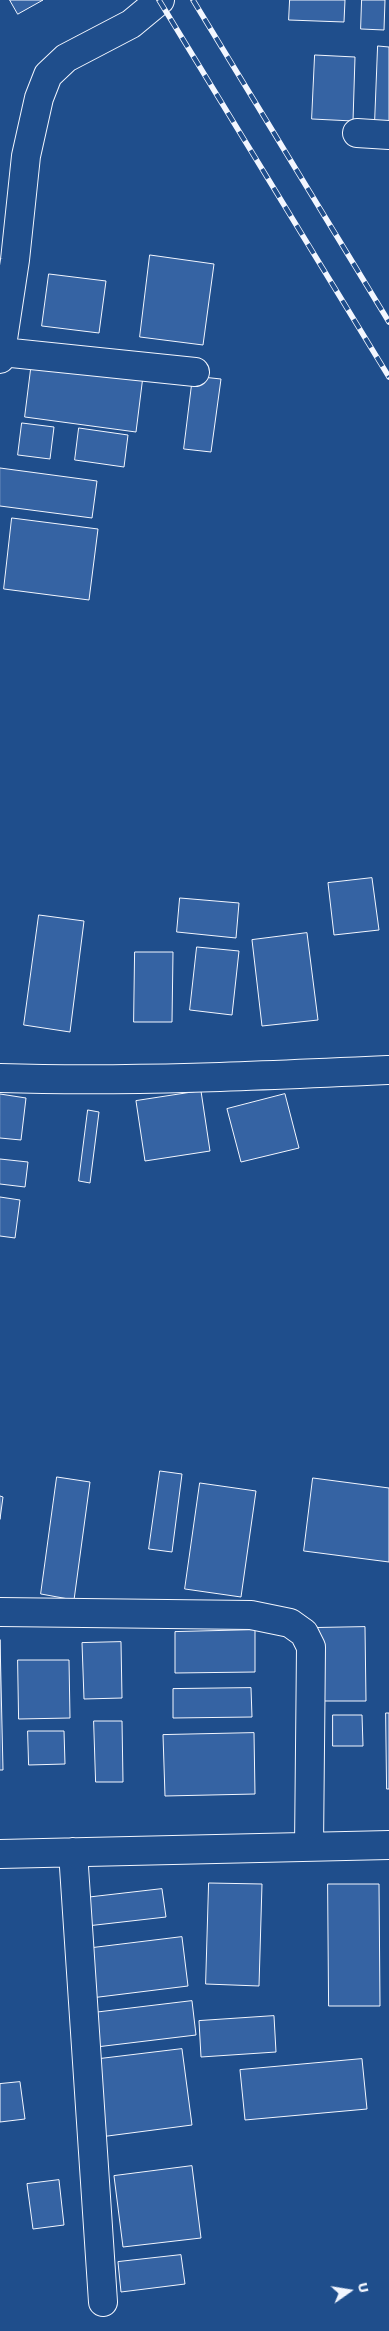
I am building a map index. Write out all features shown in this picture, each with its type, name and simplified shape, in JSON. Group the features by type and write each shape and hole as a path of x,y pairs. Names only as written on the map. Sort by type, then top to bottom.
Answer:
{"street":[{"path":"160,0 131,24 66,58 48,75 39,98 26,156 7,260 1,355 195,372"},
{"path":"357,133 389,135"},
{"path":"0,1078 74,1080 187,1079 389,1070"},
{"path":"0,1612 251,1615 290,1623 304,1633 311,1647 309,1847"},
{"path":"0,1854 389,1845"},
{"path":"73,1852 103,2302"}],"building":[{"path":"10,0 43,0 18,14"},
{"path":"290,0 345,0 344,22 289,20"},
{"path":"362,0 385,0 384,30 361,29"},
{"path":"378,46 389,47 389,122 375,122"},
{"path":"315,55 355,57 353,121 312,119"},
{"path":"150,255 214,264 203,345 140,337"},
{"path":"49,274 106,281 99,333 42,326"},
{"path":"32,361 143,376 136,432 25,417"},
{"path":"193,376 221,379 211,452 184,449"},
{"path":"22,423 54,427 50,459 18,455"},
{"path":"79,428 128,435 124,467 75,460"},
{"path":"0,468 97,481 92,518 0,506"},
{"path":"12,518 98,529 89,600 4,589"},
{"path":"372,878 379,930 334,935 328,883"},
{"path":"180,898 239,903 236,938 177,932"},
{"path":"39,915 84,921 70,1032 24,1025"},
{"path":"307,933 318,1020 262,1026 252,940"},
{"path":"197,947 239,951 232,1015 190,1010"},
{"path":"135,952 173,952 172,1022 134,1022"},
{"path":"201,1091 210,1151 145,1161 136,1101"},
{"path":"0,1094 26,1098 21,1140 0,1138"},
{"path":"285,1094 299,1148 241,1162 227,1109"},
{"path":"88,1110 99,1112 90,1183 79,1181"},
{"path":"0,1159 28,1162 25,1187 0,1184"},
{"path":"0,1197 20,1200 15,1238 0,1236"},
{"path":"160,1471 182,1474 172,1552 149,1549"},
{"path":"57,1477 90,1482 74,1600 41,1594"},
{"path":"313,1478 389,1488 389,1562 304,1551"},
{"path":"200,1483 256,1491 241,1597 185,1589"},
{"path":"0,1496 3,1497 0,1519"},
{"path":"365,1627 366,1701 313,1701 312,1628"},
{"path":"255,1630 255,1672 175,1673 175,1632"},
{"path":"0,1640 3,1770 0,1770"},
{"path":"121,1642 122,1698 84,1699 82,1643"},
{"path":"18,1660 69,1660 70,1718 19,1719"},
{"path":"251,1688 252,1717 173,1718 173,1689"},
{"path":"386,1713 389,1713 389,1789 387,1789"},
{"path":"333,1715 362,1715 363,1746 333,1746"},
{"path":"94,1721 122,1721 123,1782 96,1782"},
{"path":"28,1731 64,1731 65,1764 29,1765"},
{"path":"254,1733 255,1794 165,1796 163,1735"},
{"path":"209,1883 262,1884 259,1986 206,1984"},
{"path":"328,1884 379,1884 380,2006 329,2006"},
{"path":"162,1889 166,1917 87,1926 84,1898"},
{"path":"182,1937 188,1986 91,1998 84,1949"},
{"path":"192,2001 196,2035 88,2048 84,2014"},
{"path":"274,2016 276,2052 201,2057 199,2021"},
{"path":"182,2049 192,2125 100,2137 91,2060"},
{"path":"362,2059 367,2109 245,2120 240,2070"},
{"path":"20,2082 25,2119 0,2122 0,2084"},
{"path":"192,2166 201,2238 123,2247 114,2176"},
{"path":"59,2180 64,2225 33,2229 27,2184"},
{"path":"181,2255 185,2284 121,2292 118,2262"}],"railway":[{"path":"159,0 389,377"},
{"path":"193,0 389,322"}]}
